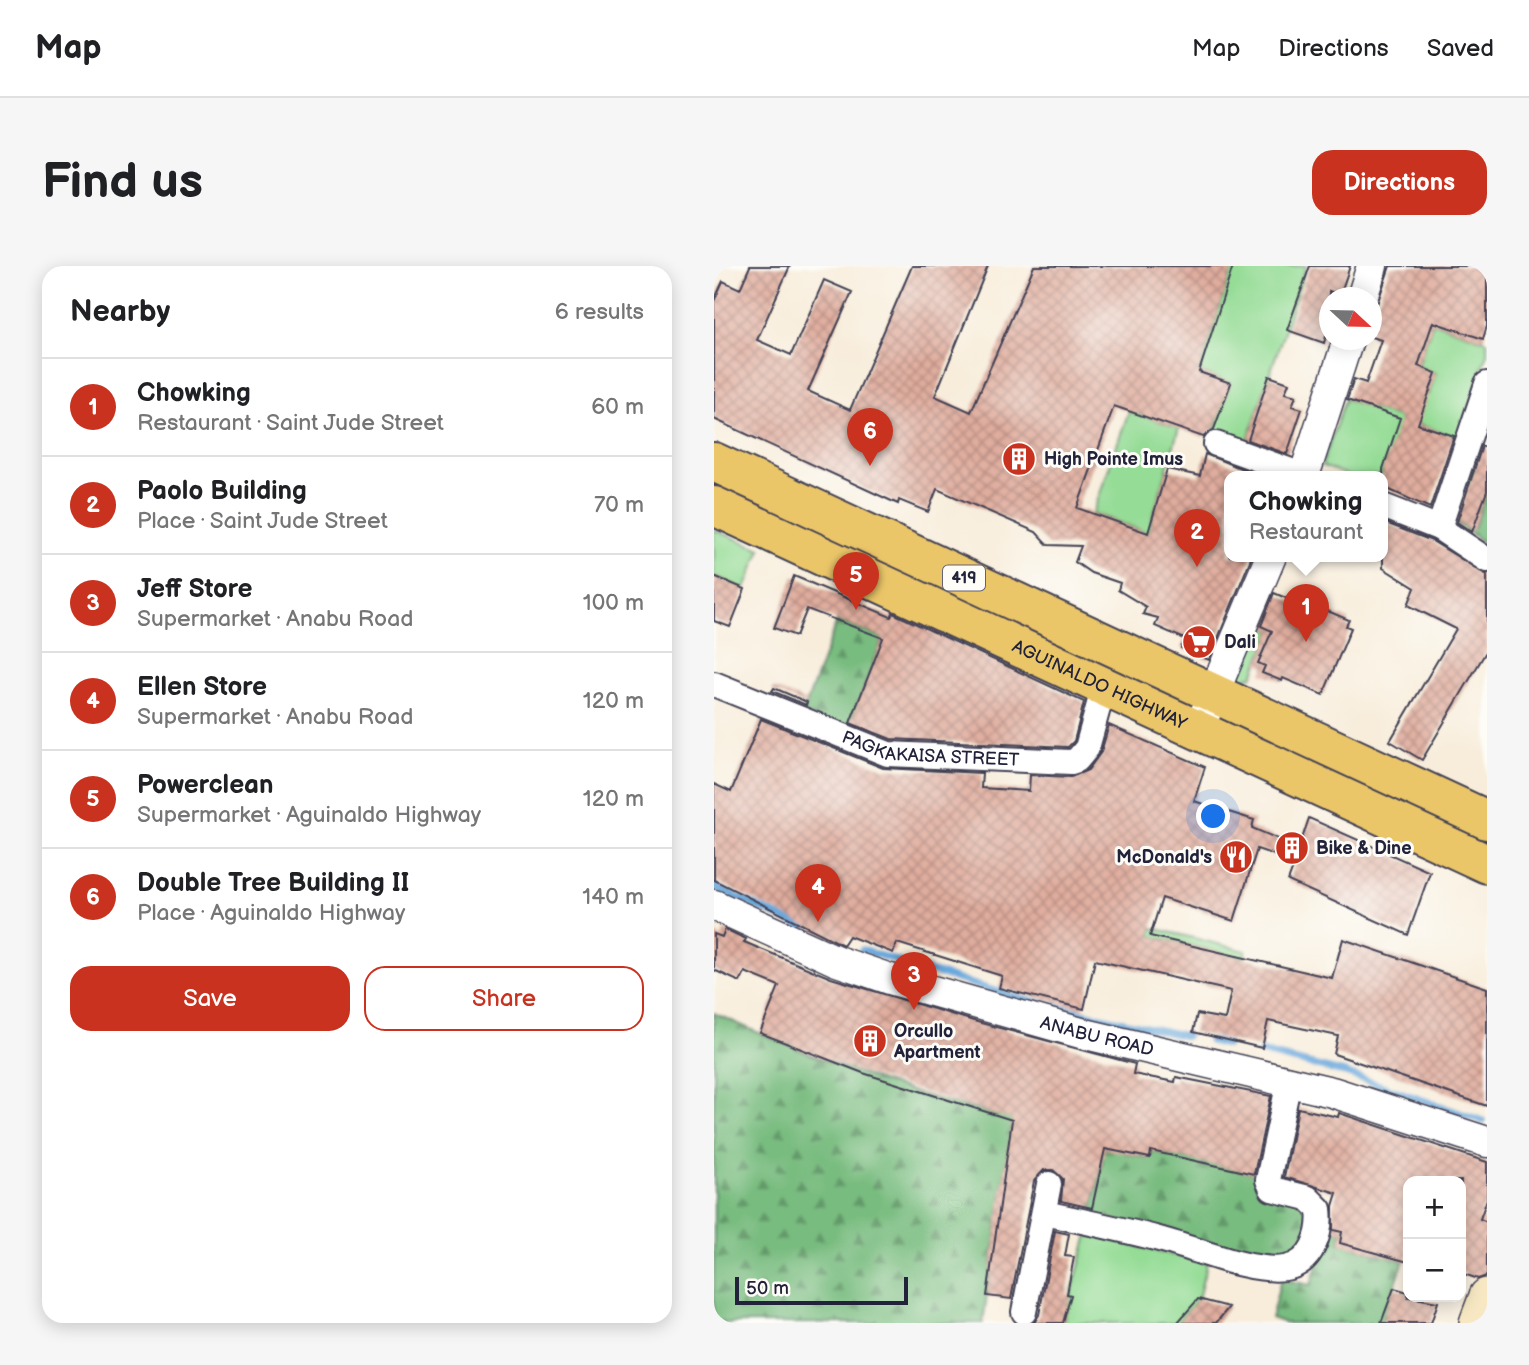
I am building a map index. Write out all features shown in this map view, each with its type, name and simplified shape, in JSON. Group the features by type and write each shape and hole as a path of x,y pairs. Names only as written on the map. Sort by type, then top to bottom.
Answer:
{"highway":[{"name":"419","path":"714,463 1487,820"},
{"name":"AGUINALDO HIGHWAY","path":"714,506 1487,864"}],"main road":[{"path":"1477,1323 1487,1296"}],"street":[{"path":"1365,287 1372,266"},
{"path":"1306,471 1345,350"},
{"path":"1439,528 1487,384"},
{"path":"1216,444 1290,471"},
{"path":"1388,508 1439,528 1487,559"},
{"path":"1198,730 1269,562"},
{"name":"PAGKAKAISA STREET","path":"714,684 888,754 1071,762 1077,760 1087,748 1104,686"},
{"name":"ANABU ROAD","path":"714,905 816,953 890,979 1081,1033 1371,1102 1487,1142"},
{"path":"1044,1213 1156,1238 1245,1264 1286,1268 1298,1262 1313,1247 1319,1228 1319,1209 1308,1198 1272,1189 1268,1180 1289,1082"},
{"path":"1024,1312 1049,1184"}],"green space":[{"path":"1233,266 1268,269 1270,266 1306,266 1245,448 1212,437 1230,383 1199,372"},
{"path":"1433,322 1487,341 1487,353 1458,438 1401,418 1383,471 1336,471 1322,466 1345,399 1400,418 1429,394 1436,373 1418,366"},
{"path":"1129,411 1179,428 1148,533 1093,513"},
{"path":"1469,466 1487,473 1487,492 1463,483"},
{"path":"1487,492 1487,545 1451,520 1474,528"},
{"path":"714,530 761,549 745,589 714,576"},
{"path":"837,621 883,638 847,731 803,713"},
{"path":"1261,626 1272,631 1252,677 1248,676 1244,685 1237,681"},
{"path":"1153,928 1246,951 1244,958 1150,936"},
{"path":"714,1013 860,1074 936,1099 1013,1118 983,1323 714,1323"},
{"path":"1099,1134 1127,1141 1125,1153 1149,1158 1151,1151 1261,1175 1311,1211 1304,1247 1283,1262 1091,1214 1103,1161"},
{"path":"1327,1228 1342,1232 1340,1243 1403,1261 1381,1323 1285,1323 1271,1318 1281,1279 1311,1285"},
{"path":"1088,1235 1207,1263 1198,1299 1177,1323 1063,1323"}],"building":[{"path":"750,266 790,266 757,340 791,355 824,280 852,292 808,391 850,410 912,266 988,266 935,396 971,412 1034,266 1233,266 1199,372 1231,383 1214,429 1203,437 1114,406 1077,508 1148,533 1167,469 1200,476 1205,454 1248,471 1224,471 1224,562 1250,562 1209,660 1181,648 1185,639 1155,626 1158,618 1143,614 1146,607 1118,590 1120,583 1091,573 1075,562 1081,546 1048,545 1036,532 937,489 928,512 899,500 898,504 714,419 714,301 723,281 740,289"},
{"path":"1310,266 1350,266 1343,287 1319,287 1319,341 1287,330"},
{"path":"1390,266 1487,266 1487,326 1483,339 1433,322 1418,366 1436,373 1418,424 1454,436 1430,508 1388,489 1388,471 1383,469 1400,418 1347,400 1354,379 1366,383 1378,350 1382,350 1382,290"},
{"path":"1269,376 1289,383 1285,393 1296,396 1292,406 1302,409 1287,454 1248,440"},
{"path":"1482,446 1487,448 1487,491 1472,532 1457,522"},
{"path":"1388,524 1432,541 1487,575 1487,650 1422,760 1390,741 1456,629 1408,605 1415,588 1383,568 1383,562 1388,562"},
{"path":"714,576 745,589 730,627 714,621"},
{"path":"794,576 891,617 893,613 1084,702 1074,741 1068,747 891,739 850,723 883,638 807,609 796,636 774,628"},
{"path":"1274,593 1300,604 1302,600 1349,620 1346,626 1351,628 1323,695 1283,678 1282,681 1262,673 1265,666 1258,663 1272,631 1261,626"},
{"path":"774,688 807,702 806,705 772,691"},
{"path":"761,719 883,768 982,773 981,788 1029,791 1030,775 1071,777 1088,770 1101,752 1109,725 1205,767 1194,801 1254,820 1252,828 1290,844 1293,836 1302,839 1309,818 1430,872 1408,935 1288,881 1295,862 1257,849 1234,921 1162,898 1150,936 1332,978 1343,939 1487,988 1487,1106 1334,1054 1338,1036 1268,1021 1262,1048 1193,1032 1197,1014 1225,1019 1231,991 1095,960 1084,1009 999,988 1002,976 897,943 893,953 849,936 843,945 714,880 714,784 731,792"},
{"path":"725,929 746,939 744,942 831,978 977,1022 1135,1064 1133,1074 1175,1082 1176,1077 1271,1096 1254,1174 1151,1151 1150,1158 1105,1149 1092,1208 1061,1201 1063,1179 1053,1170 1044,1170 1034,1181 1011,1299 987,1296 1012,1120 863,1073 760,1033 779,986 745,972 740,982 714,970 714,934 722,937"},
{"path":"1298,1108 1338,1117 1339,1113 1487,1162 1487,1199 1480,1219 1487,1222 1487,1276 1478,1279 1466,1275 1466,1176 1403,1176 1403,1261 1340,1243 1342,1232 1333,1230 1333,1206 1337,1193 1284,1177"},
{"path":"1055,1231 1069,1234 1065,1256 1074,1257 1067,1294 1071,1295 1063,1323 1034,1323 1039,1315"},
{"path":"1394,1288 1403,1291 1403,1302 1438,1302 1431,1323 1381,1323"},
{"path":"1198,1299 1229,1307 1216,1323 1177,1323"}],"waterway":[{"path":"714,887 806,929"},
{"path":"862,950 1021,999 1186,1036"},
{"path":"1210,1041 1227,1045"},
{"path":"1261,1052 1345,1073 1483,1121"}],"place":[{"name":"High Pointe Imus","path":"1019,459"},
{"name":"Double Tree Building II","path":"870,466"},
{"name":"Paolo Building","path":"1197,567"},
{"name":"Powerclean","path":"856,610"},
{"name":"Dali","path":"1199,642"},
{"name":"Chowking","path":"1306,642"},
{"name":"Bike & Dine","path":"1292,848"},
{"name":"McDonald's","path":"1236,857"},
{"name":"Ellen Store","path":"818,922"},
{"name":"Jeff Store","path":"914,1010"},
{"name":"Orcullo Apartment","path":"870,1041"}]}
